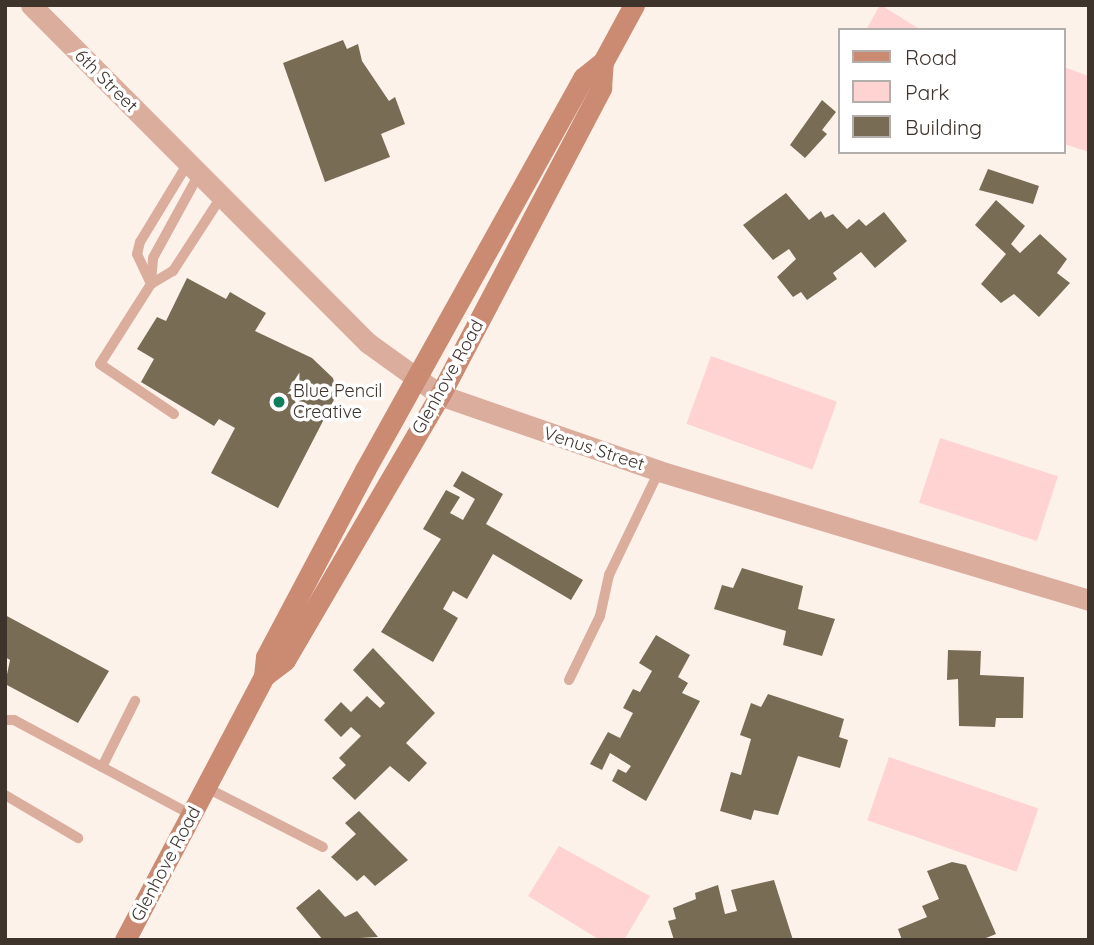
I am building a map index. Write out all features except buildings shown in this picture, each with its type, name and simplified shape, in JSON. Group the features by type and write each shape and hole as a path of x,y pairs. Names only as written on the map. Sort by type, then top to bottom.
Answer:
{"main road":[{"name":"Glenhove Road","path":"125,940 264,676 266,657 415,381 583,78 603,62 634,5"},
{"name":"Glenhove Road","path":"264,676 285,660 440,395 601,88 603,62"}],"street":[{"name":"6th Street","path":"31,5 189,164"},
{"name":"Venus Street","path":"189,164 368,343 415,381 440,395 659,471 1089,600"}],"lane":[{"path":"151,284 153,258 189,164"},
{"path":"151,284 138,247 189,164"},
{"path":"174,414 100,364 151,284 173,271 221,197"},
{"path":"569,680 600,616 609,575 659,471"},
{"path":"102,767 135,701"},
{"path":"5,720 14,720 192,815"},
{"path":"207,788 323,847"},
{"path":"5,795 78,838"}],"green space":[{"path":"881,5 918,28 867,28"},
{"path":"1066,68 1089,76 1089,152 1066,145"},
{"path":"711,356 837,402 812,469 686,424"},
{"path":"940,438 1058,476 1037,541 919,503"},
{"path":"889,757 1038,808 1017,872 867,820"},
{"path":"559,846 650,896 624,940 600,940 528,896"}],"place":[{"name":"Blue Pencil Creative","path":"279,402"}]}
